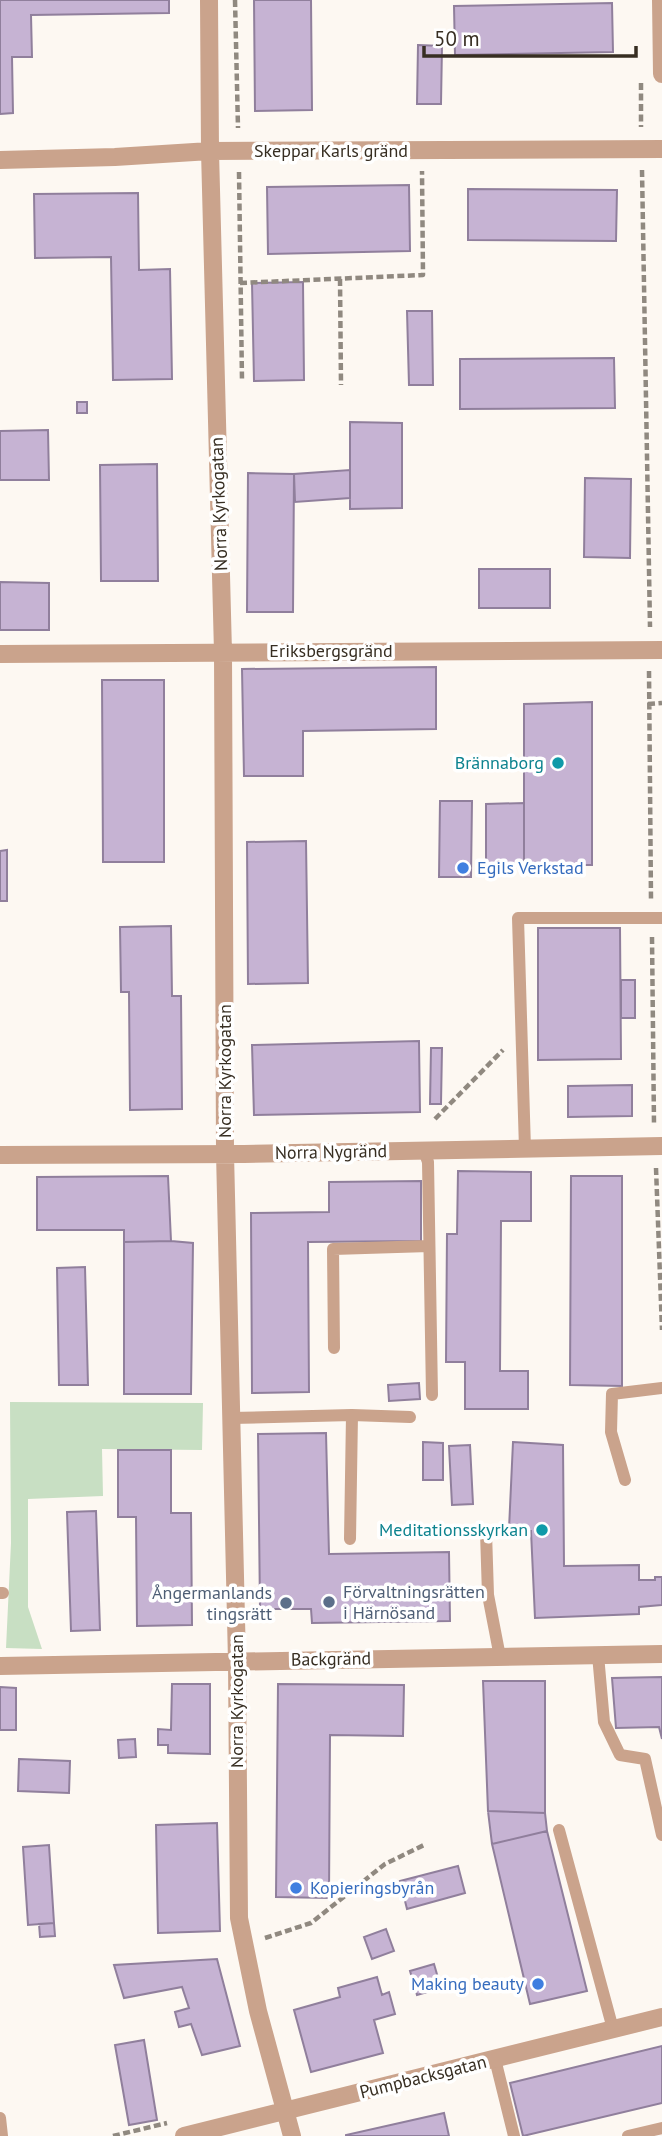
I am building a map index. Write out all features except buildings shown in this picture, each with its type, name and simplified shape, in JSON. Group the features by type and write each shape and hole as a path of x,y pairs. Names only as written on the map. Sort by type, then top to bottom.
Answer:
{"street":[{"name":"Norra Kyrkogatan","path":"209,0 209,151 223,652 225,1153 237,1661 239,1918 258,2011 292,2136"},
{"path":"661,0 662,74"},
{"name":"Skeppar Karls gränd","path":"0,160 115,158 209,151 662,149"},
{"name":"Eriksbergsgränd","path":"0,654 656,650"},
{"name":"Norra Nygränd","path":"0,1155 658,1146"},
{"name":"Backgränd","path":"0,1666 662,1654"},
{"name":"Pumpbacksgatan","path":"181,2128 285,2110 662,2017"}],"lane":[{"path":"525,1149 518,918 657,918"},
{"path":"424,1151 428,1162 432,1395"},
{"path":"334,1348 333,1250 429,1246"},
{"path":"625,1480 611,1432 612,1394 662,1388"},
{"path":"231,1419 352,1415 410,1417"},
{"path":"350,1539 352,1415"},
{"path":"486,1532 488,1595 500,1657"},
{"path":"598,1655 604,1722 620,1755 645,1759 662,1835"},
{"path":"559,1830 613,2029"},
{"path":"495,2059 514,2136"},
{"path":"0,2118 2,2136"},
{"path":"628,2136 662,2128"}],"path":[{"path":"641,81 656,650 648,704 657,918 662,1330"},
{"path":"240,283 422,275 422,150"},
{"path":"340,279 341,385"},
{"path":"648,704 662,703"},
{"path":"435,1119 522,1030"},
{"path":"258,1940 311,1923 385,1864 424,1845"},
{"path":"113,2136 181,2128"}],"green space":[{"path":"10,1402 203,1403 202,1450 102,1449 103,1496 28,1499 28,1607 42,1649 6,1648 11,1543"}],"place":[{"name":"Brännaborg","path":"558,763"},
{"name":"Egils Verkstad","path":"463,868"},
{"name":"Meditationsskyrkan","path":"542,1530"},
{"name":"Förvaltningsrätten i Härnösand","path":"329,1602"},
{"name":"Ångermanlands tingsrätt","path":"286,1603"},
{"name":"Kopieringsbyrån","path":"296,1888"},
{"name":"Making beauty","path":"538,1984"}]}
